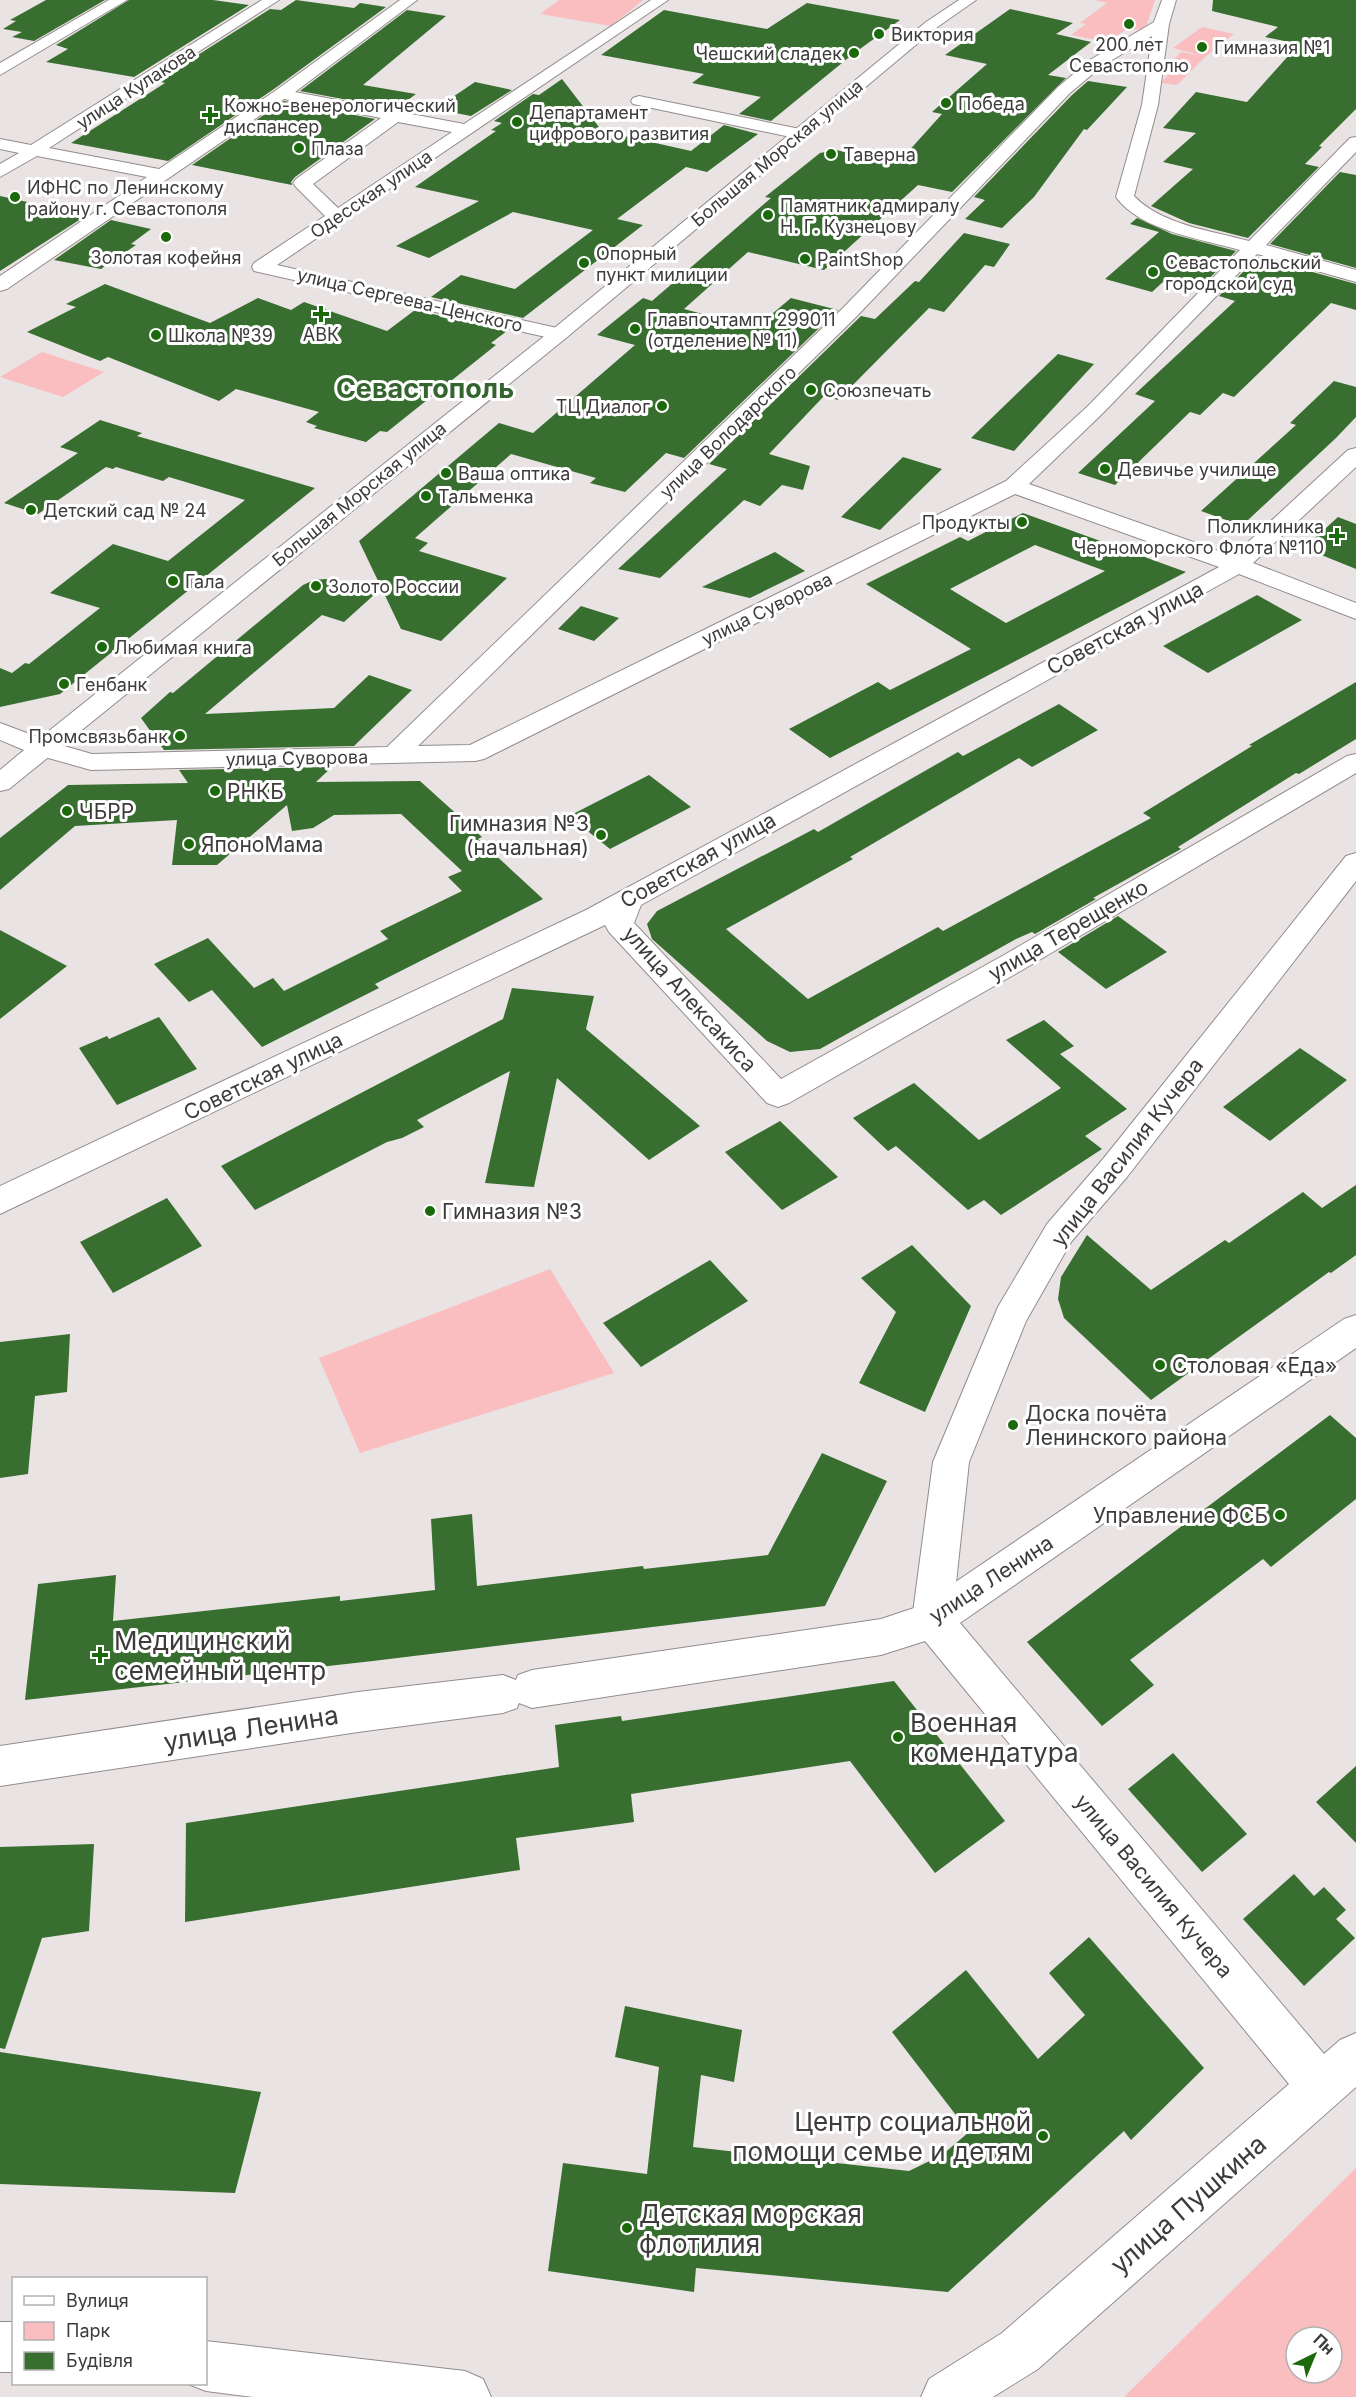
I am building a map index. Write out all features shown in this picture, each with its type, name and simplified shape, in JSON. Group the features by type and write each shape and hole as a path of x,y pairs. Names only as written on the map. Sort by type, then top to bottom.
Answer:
{"street":[{"path":"0,70 120,0"},
{"name":"улица Кулакова","path":"0,172 272,0"},
{"name":"Одесская улица","path":"261,267 661,0"},
{"name":"Большая Морская улица","path":"0,783 559,333 931,25 969,0"},
{"path":"1169,0 1161,24 1150,105 1125,197 1134,207 1164,223 1356,276"},
{"path":"382,1 407,2"},
{"path":"0,285 281,94 407,2"},
{"name":"улица Володарского","path":"393,756 849,313 1064,90 1096,63 1161,24"},
{"path":"281,94 466,130"},
{"path":"639,101 800,134"},
{"path":"337,217 302,183 395,116"},
{"name":"улица Суворова","path":"0,731 43,748 91,762 475,753 1014,486 1095,410 1356,142"},
{"path":"0,144 164,175"},
{"name":"улица Сергеева-Ценского","path":"261,267 559,333"},
{"name":"Советская улица","path":"0,1201 596,917 1223,575 1237,565 1356,454"},
{"path":"1014,486 1237,565 1356,612"},
{"name":"улица Терещенко","path":"778,1095 1014,962 1356,762"},
{"name":"улица Василия Кучера","path":"1322,2087 932,1620 951,1461 1010,1317 1059,1233 1115,1168 1356,862"},
{"name":"улица Алексакиса","path":"630,897 619,926 778,1095"},
{"name":"улица Ленина","path":"0,1766 881,1637 932,1620 1356,1329"},
{"name":"улица Пушкина","path":"947,2397 1020,2351 1356,2056"},
{"path":"207,2366 465,2397"}],"green space":[{"path":"559,0 643,0 611,26 540,14"},
{"path":"1095,0 1155,0 1145,30 1127,29 1107,42 1071,35 1086,24 1080,23 1107,3"},
{"path":"1202,27 1234,34 1206,56 1177,85 1161,83 1171,71 1164,69 1181,52 1203,56 1173,48"},
{"path":"42,352 104,372 63,397 0,377"},
{"path":"550,1269 614,1373 360,1453 319,1358"},
{"path":"1356,2168 1356,2397 1124,2397"}],"building":[{"path":"46,0 105,0 34,41 12,37 22,32 3,29 16,21 10,20"},
{"path":"129,0 213,0 249,5 134,77 46,62 68,49 56,45"},
{"path":"296,0 354,8 360,3 386,7 274,89 168,161 71,143 165,83 157,81 270,9 281,10"},
{"path":"1213,0 1356,0 1356,109 1319,146 1322,147 1305,164 1319,167 1248,238 1189,223 1151,206 1193,169 1163,162 1196,133 1163,128 1196,92 1247,102 1299,44 1265,37 1278,27 1212,11"},
{"path":"807,3 900,20 853,54 771,121 739,114 761,97 692,83 704,74 601,55 664,10 767,29"},
{"path":"1010,9 1073,23 1056,34 1091,42 1048,75 1066,78 952,192 918,185 824,270 748,252 684,309 755,328 791,298 838,310 684,458 666,453 625,492 590,483 596,478 511,454 415,538 428,543 419,551 507,578 441,641 401,629 359,541 499,423 533,433 635,345 597,335 643,298 652,301 771,198 765,197 820,153 836,150 897,164 942,114 932,112 987,64 945,55"},
{"path":"407,10 446,16 363,85 416,94 396,109 300,91"},
{"path":"562,79 602,131 691,151 724,125 758,134 707,172 686,167 617,219 643,225 523,318 431,297 461,275 515,289 593,230 513,212 429,258 396,246 479,201 415,187 496,131 491,130 502,123 494,121 533,94 539,95"},
{"path":"1088,81 1127,87 1087,130 1084,129 1034,197 1002,228 965,219 985,200 974,197"},
{"path":"475,82 512,90 471,116 435,109"},
{"name":"Плаза","path":"284,101 375,119 295,177 291,182 292,185 192,165"},
{"path":"1340,172 1356,175 1356,268 1270,244"},
{"path":"0,196 87,215 0,271"},
{"path":"1137,218 1172,234 1236,251 1198,290 1164,281 1152,292 1105,279 1159,232 1130,224"},
{"path":"111,220 151,229 131,244 136,245 101,269 54,260"},
{"path":"964,233 1010,244 994,267 985,265 944,312 929,308 838,400 824,396 769,454 810,466 803,490 782,485 760,506 744,500 660,578 618,569 727,469 709,464 861,316 875,319 915,281 919,282"},
{"path":"1258,257 1356,284 1356,310 1331,303 1234,397 1223,393 1200,415 1190,412 1115,485 1078,473 1155,401 1135,394 1235,301 1219,296"},
{"path":"105,284 210,323 258,298 291,310 304,302 387,331 415,310 507,331 491,343 496,345 387,432 380,431 366,442 314,428 317,426 306,422 319,412 236,389 219,401 108,357 100,361 27,332 76,307 66,304"},
{"path":"1058,354 1094,364 1014,451 971,438"},
{"path":"1334,381 1356,387 1356,417 1336,438 1248,520 1229,521 1201,511 1296,425 1290,423"},
{"path":"100,420 142,433 137,436 315,488 60,694 0,707 0,668 12,673 25,663 29,664 100,608 50,593 113,544 168,561 245,500 169,477 163,481 116,467 113,469 106,467 38,514 4,503 78,453 60,447"},
{"path":"903,457 942,469 880,530 841,517"},
{"path":"1023,513 1186,572 830,758 789,729 878,682 890,690 971,649 866,584 960,537 968,541","holes":["1035,545 1105,571 1006,623 950,589"]},
{"name":"Поликлиника Черноморского Флота №110","path":"1338,517 1356,524 1356,569 1304,548"},
{"path":"775,552 805,571 750,598 702,587"},
{"path":"326,579 375,594 344,622 322,615 205,714 334,708 369,675 412,690 354,746 164,750 141,718 303,585 314,580"},
{"path":"1257,595 1302,620 1208,673 1163,646"},
{"path":"581,606 619,618 594,641 558,629"},
{"path":"1356,682 1356,739 1299,774 1296,773 1178,847 1181,849 1093,898 1096,899 1035,934 1032,932 1016,939 820,1049 790,1052 767,1041 652,939 647,924 657,911 814,829 818,832 958,752 963,756 1059,704 1098,730 1032,767 1019,758 850,857 853,859 726,929 808,999 938,927 943,931 1151,818 1143,813 1252,746 1249,745"},
{"path":"332,767 316,782 420,781 482,837 478,839 543,899 375,984 379,988 262,1047 212,990 189,1002 154,964 208,938 254,988 273,978 284,991 388,939 380,931 462,891 448,877 462,871 401,814 334,815 313,828 292,831 287,805 217,865 172,865 177,820 75,826 0,890 0,838 68,785 188,783 179,770"},
{"name":"Гимназия №3 (начальная)","path":"649,775 691,807 610,849 569,816"},
{"path":"1118,916 1167,952 1106,989 1058,952"},
{"path":"0,930 67,966 0,1019"},
{"path":"512,988 594,996 586,1029 700,1126 649,1160 557,1078 534,1187 485,1183 510,1071 417,1120 424,1127 402,1138 387,1142 255,1210 221,1166 503,1019"},
{"path":"159,1017 197,1069 117,1105 79,1048 107,1036 109,1039"},
{"path":"1044,1020 1074,1046 1060,1054 1127,1109 1085,1136 1102,1149 1001,1215 984,1200 968,1210 896,1146 888,1151 853,1118 914,1083 979,1140 1061,1088 1006,1040"},
{"path":"1300,1048 1347,1080 1270,1141 1223,1107"},
{"path":"780,1121 838,1177 782,1210 725,1152"},
{"path":"1356,1185 1356,1255 1151,1400 1064,1318 1058,1299 1061,1277 1087,1235 1151,1290 1225,1240 1229,1243 1303,1192 1322,1208"},
{"path":"167,1198 202,1246 113,1293 80,1242"},
{"path":"912,1245 971,1306 925,1412 859,1383 896,1312 861,1278"},
{"path":"710,1260 748,1301 641,1367 603,1323"},
{"path":"70,1334 67,1392 35,1396 28,1474 0,1478 0,1342"},
{"path":"1330,1415 1356,1438 1356,1499 1271,1567 1263,1559 1130,1660 1154,1685 1102,1726 1027,1642"},
{"path":"822,1453 887,1481 825,1606 373,1661 25,1700 38,1584 116,1575 113,1621 340,1596 340,1601 435,1590 431,1519 472,1514 477,1586 643,1566 644,1569 768,1555"},
{"path":"894,1681 1005,1821 935,1873 850,1761 631,1794 634,1822 516,1838 520,1870 185,1922 186,1823 559,1767 555,1725 621,1716 622,1721"},
{"path":"1173,1753 1247,1834 1202,1872 1128,1789"},
{"path":"1356,1766 1356,1843 1316,1802"},
{"path":"94,1844 89,1931 42,1938 5,2049 0,2048 0,1847"},
{"path":"1294,1874 1314,1896 1324,1887 1346,1910 1336,1919 1355,1938 1304,1986 1243,1919"},
{"path":"1089,1937 1204,2068 1131,2140 1124,2131 948,2292 696,2268 694,2292 548,2271 563,2163 647,2174 659,2067 615,2057 625,2006 742,2030 734,2082 701,2075 693,2147 909,2171 942,2155 969,2132 892,2032 966,1970 1038,2059 1085,2015 1049,1973"},
{"path":"0,2052 261,2092 235,2193 0,2184"}],"place":[{"name":"200 лет Севастополю","path":"1129,24"},
{"name":"Виктория","path":"879,34"},
{"name":"Гимназия №1","path":"1202,47"},
{"name":"Чешский сладек","path":"854,53"},
{"name":"Победа","path":"946,103"},
{"name":"Кожно-венерологический диспансер","path":"210,115"},
{"name":"Департамент цифрового развития","path":"517,122"},
{"name":"Плаза","path":"299,148"},
{"name":"Таверна","path":"831,154"},
{"name":"ИФНС по Ленинскому району г. Севастополя","path":"15,197"},
{"name":"Памятник адмиралу Н. Г. Кузнецову","path":"768,215"},
{"name":"Золотая кофейня","path":"166,237"},
{"name":"PaintShop","path":"805,259"},
{"name":"Опорный пункт милиции","path":"584,263"},
{"name":"Севастопольский городской суд","path":"1153,272"},
{"name":"АВК","path":"321,314"},
{"name":"Главпочтампт 299011 (отделение № 11)","path":"635,329"},
{"name":"Школа №39","path":"156,335"},
{"name":"Союзпечать","path":"811,390"},
{"name":"ТЦ Диалог","path":"662,406"},
{"name":"Девичье училище","path":"1105,469"},
{"name":"Ваша оптика","path":"446,473"},
{"name":"Тальменка","path":"426,496"},
{"name":"Детский сад № 24","path":"31,510"},
{"name":"Продукты","path":"1022,522"},
{"name":"Поликлиника Черноморского Флота №110","path":"1337,536"},
{"name":"Гала","path":"173,581"},
{"name":"Золото России","path":"316,586"},
{"name":"Любимая книга","path":"102,647"},
{"name":"Генбанк","path":"64,684"},
{"name":"Промсвязьбанк","path":"180,736"},
{"name":"РНКБ","path":"215,791"},
{"name":"ЧБРР","path":"67,811"},
{"name":"Гимназия №3 (начальная)","path":"601,835"},
{"name":"ЯпоноМама","path":"189,844"},
{"name":"Гимназия №3","path":"430,1211"},
{"name":"Столовая «Еда»","path":"1160,1365"},
{"name":"Доска почёта Ленинского района","path":"1013,1425"},
{"name":"Управление ФСБ","path":"1280,1515"},
{"name":"Медицинский семейный центр","path":"100,1655"},
{"name":"Военная комендатура","path":"898,1737"},
{"name":"Центр социальной помощи семье и детям","path":"1043,2136"},
{"name":"Детская морская флотилия","path":"627,2228"}],"district":[{"name":"Севастополь","path":"425,388"}]}
